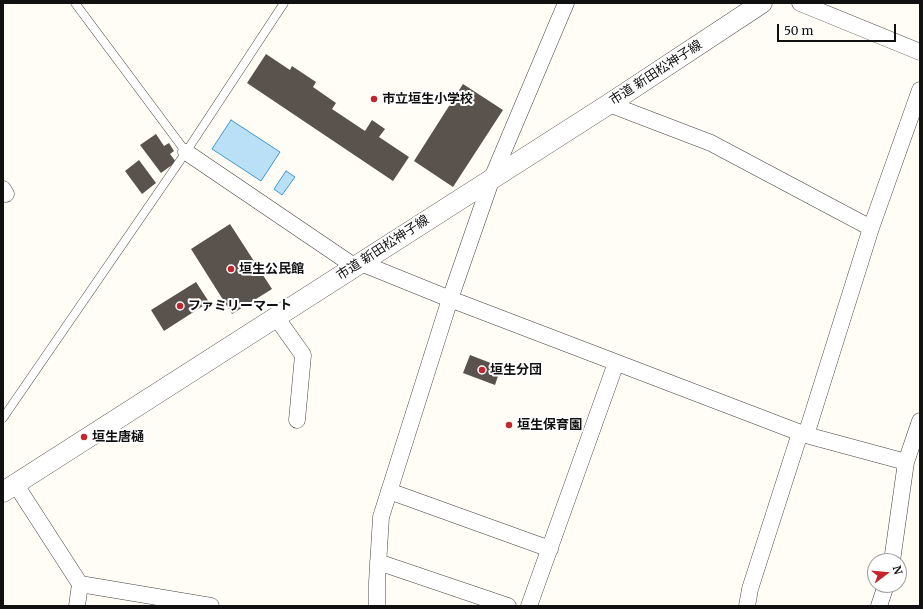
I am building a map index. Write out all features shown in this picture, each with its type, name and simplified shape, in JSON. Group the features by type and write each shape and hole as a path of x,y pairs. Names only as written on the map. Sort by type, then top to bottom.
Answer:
{"street":[{"path":"377,606 380,517 450,299 492,178 566,3"},
{"name":"市道 新田松神子線","path":"9,488 609,104 762,3"},
{"path":"800,3 920,52"},
{"path":"747,606 750,589 871,228 920,90"},
{"path":"609,104 710,143 871,228"},
{"path":"186,152 358,264 803,434 906,462"},
{"path":"276,317 303,355 297,420"},
{"path":"529,606 616,363"},
{"path":"893,553 906,462 920,421"},
{"path":"9,488 80,584 211,606"},
{"path":"389,491 550,549"},
{"path":"378,562 508,606"},
{"path":"77,606 80,584"},
{"path":"879,606 883,593"}],"lane":[{"path":"75,3 186,152"},
{"path":"3,418 186,152 284,3"}],"water":[{"path":"231,120 280,152 261,181 212,149"},
{"path":"286,171 295,177 282,195 274,189"}],"building":[{"path":"266,54 290,70 292,66 316,82 313,87 336,103 332,109 365,131 372,120 385,129 379,137 409,157 393,181 247,83"},
{"path":"463,84 503,110 453,187 414,161"},
{"path":"156,134 164,146 169,143 174,151 170,154 176,162 161,173 140,145"},
{"path":"139,160 156,183 142,194 125,171"},
{"name":"垣生公民館","path":"230,224 272,289 232,314 191,249"},
{"name":"ファミリーマート","path":"196,282 209,302 164,331 151,310"},
{"name":"垣生分団","path":"470,355 501,367 495,385 463,373"}],"place":[{"name":"市立垣生小学校","path":"374,99"},
{"name":"垣生公民館","path":"231,269"},
{"name":"ファミリーマート","path":"180,306"},
{"name":"垣生分団","path":"482,370"},
{"name":"垣生保育園","path":"509,425"},
{"name":"垣生唐樋","path":"84,437"}]}
